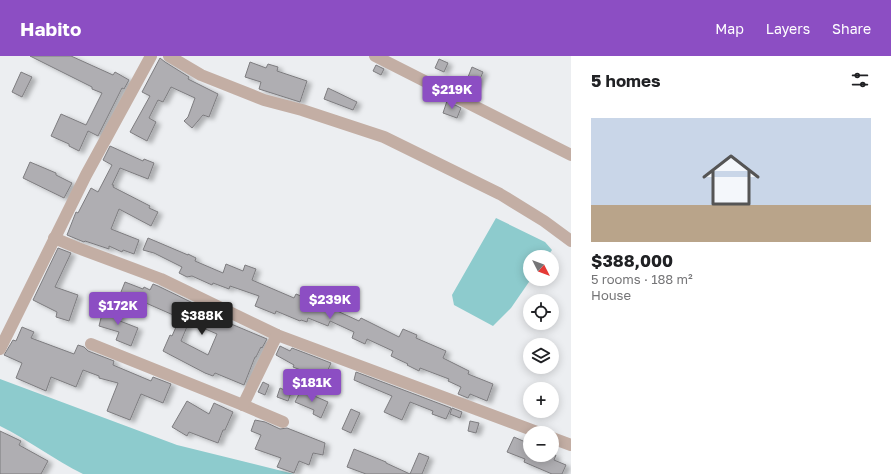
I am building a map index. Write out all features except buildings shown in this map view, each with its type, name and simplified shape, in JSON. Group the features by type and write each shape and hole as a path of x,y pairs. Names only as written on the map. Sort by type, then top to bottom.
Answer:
{"street":[{"path":"0,349 86,175 151,56"},
{"path":"169,56 201,75 264,100 302,110 384,137 500,194 544,221 571,241"},
{"path":"375,56 571,155"},
{"path":"54,238 161,279 277,335 523,427"},
{"path":"243,405 277,335"},
{"path":"91,344 283,422"},
{"path":"559,441 571,445"}],"water":[{"path":"496,218 545,242 552,250 523,250 523,286 526,286 511,308 493,326 454,305 452,295"},
{"path":"0,379 177,445 294,474 83,474 0,426"}]}
